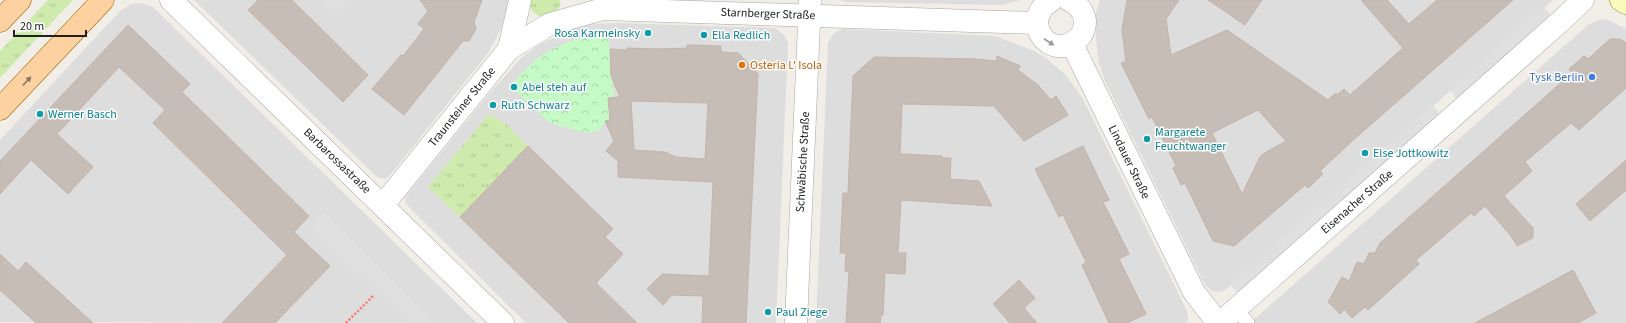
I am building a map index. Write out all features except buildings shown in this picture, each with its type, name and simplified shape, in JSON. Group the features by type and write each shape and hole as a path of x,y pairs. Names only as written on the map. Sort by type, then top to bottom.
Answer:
{"main road":[{"path":"0,21 20,0"},
{"path":"0,109 103,0"},
{"path":"1621,0 1626,3"}],"street":[{"name":"Barbarossastraße","path":"171,0 503,323"},
{"name":"Traunsteiner Straße","path":"383,205 509,49 520,0"},
{"path":"1052,0 1041,9 1036,23 1042,38 1048,43 1056,46 1072,44 1078,39 1084,27 1083,12 1072,1"},
{"name":"Eisenacher Straße","path":"1231,320 1583,0"},
{"name":"Starnberger Straße","path":"509,49 550,24 596,4 810,8 1036,23"},
{"name":"Schwäbische Straße","path":"796,323 810,8"},
{"name":"Lindauer Straße","path":"1072,44 1194,292 1231,320"}],"path":[{"path":"346,323 374,295"}],"shaded area":[{"path":"194,0 510,0 502,27 488,53 391,174 385,179 377,177"},
{"path":"320,0 349,0 335,14"},
{"path":"840,0 1021,0 1003,5 845,2"},
{"path":"1100,0 1553,0 1228,288 1220,292 1212,291 1204,283 1104,79 1099,63 1096,40 1096,13"},
{"path":"141,3 153,7 477,323 0,322 0,140 120,11 132,4"},
{"path":"1543,6 1555,20 1461,104 1449,90"},
{"path":"1604,19 1626,29 1626,323 1250,323 1588,25"},
{"path":"616,23 775,28 783,34 787,41 776,323 526,323 405,203 406,196 489,94 521,58 539,45 570,30 593,24"},
{"path":"843,29 994,36 1032,50 1047,59 1065,74 1083,99 1187,311 1187,323 816,323 828,43 834,33"},
{"path":"1432,105 1444,119 1242,298 1230,284"},
{"path":"324,212 436,323 408,323 310,227"}],"green space":[{"path":"48,0 73,0 0,78 0,51"},
{"path":"529,0 560,0 560,4 556,12 544,18 533,12 530,7"},
{"path":"608,33 614,96 608,98 610,120 606,121 598,131 586,133 550,123 510,86 535,60 554,48 575,40"},
{"path":"489,114 506,124 528,146 460,217 428,187"}],"place":[{"name":"Rosa Karmeinsky","path":"648,33"},
{"name":"Ella Redlich","path":"704,35"},
{"name":"Osteria L' Isola","path":"742,65"},
{"name":"Tysk Berlin","path":"1592,77"},
{"name":"Abel steh auf","path":"514,87"},
{"name":"Ruth Schwarz","path":"493,105"},
{"name":"Werner Basch","path":"40,114"},
{"name":"Margarete Feuchtwanger","path":"1147,139"},
{"name":"Else Jottkowitz","path":"1365,153"},
{"name":"Paul Ziege","path":"768,312"}]}
